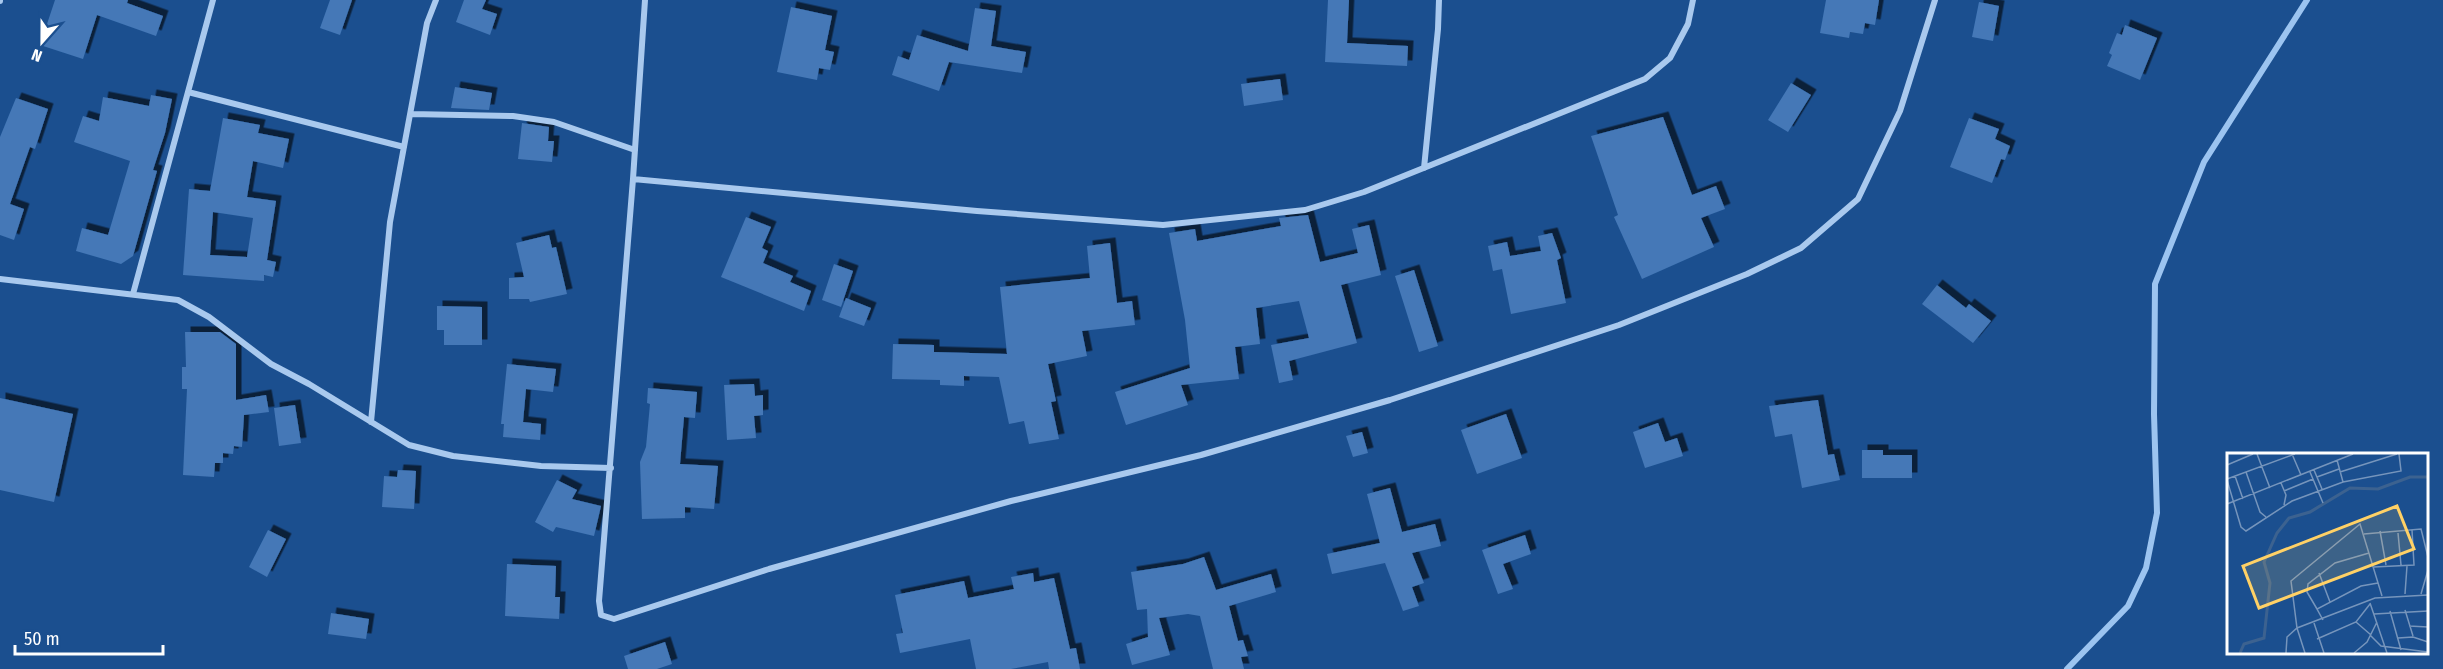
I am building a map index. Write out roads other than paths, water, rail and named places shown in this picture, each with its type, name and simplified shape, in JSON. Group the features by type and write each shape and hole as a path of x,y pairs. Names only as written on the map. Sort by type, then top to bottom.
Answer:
{"street":[{"path":"133,294 213,0"},
{"path":"371,422 390,222 427,23 436,0"},
{"path":"645,0 611,468 599,601 601,615 614,619 770,569 1011,501 1201,455 1390,400 1619,325 1747,274 1801,248 1858,199 1900,111 1935,0"},
{"path":"1424,168 1439,0"},
{"path":"633,178 977,211 1163,225 1305,210 1364,192 1645,79 1670,58 1688,24 1692,0"},
{"path":"188,93 404,147"},
{"path":"411,114 513,116 554,122 635,150"},
{"path":"0,279 178,300 209,317 271,364 409,445 453,456 541,466 611,468"}],"waterway":[{"path":"2067,669 2128,606 2146,568 2157,513 2154,414 2155,284 2204,162 2307,0"}]}
